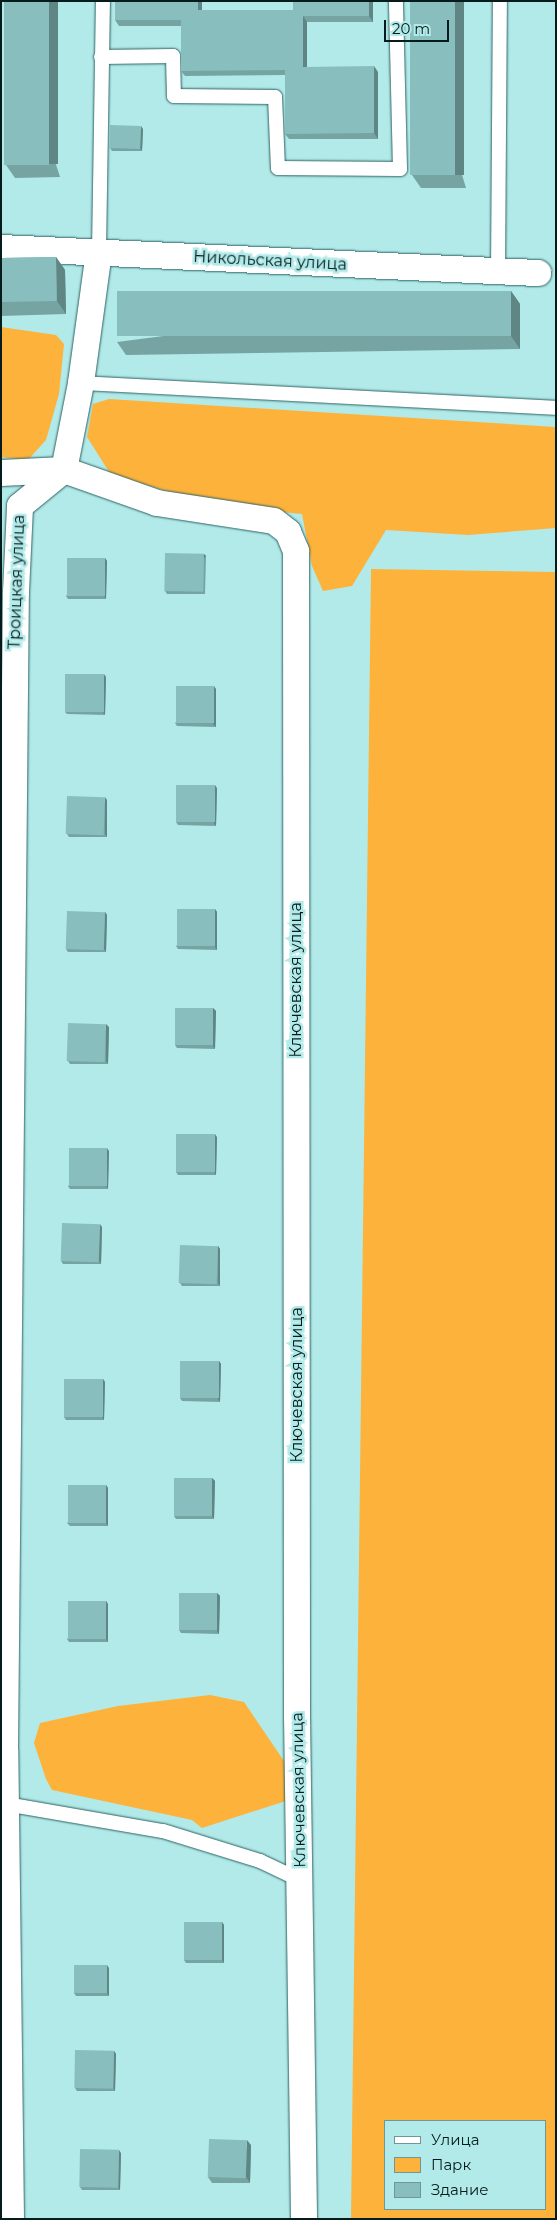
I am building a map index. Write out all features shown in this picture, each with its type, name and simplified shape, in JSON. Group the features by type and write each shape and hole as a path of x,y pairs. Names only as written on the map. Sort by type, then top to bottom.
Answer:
{"street":[{"name":"Никольская улица","path":"1,248 498,273 547,273"},
{"path":"1,473 64,470 81,384 99,252"},
{"name":"Троицкая улица","path":"11,2219 6,1804 3,1750 15,622 20,506 64,470"},
{"name":"Ключевская улица","path":"64,470 157,503 274,522 288,532 296,551 300,1880 304,2219"}],"lane":[{"path":"99,252 103,1"},
{"path":"102,57 173,56 174,96 275,97 278,168 400,169 396,1"},
{"path":"498,273 500,1"},
{"path":"81,384 556,408"},
{"path":"6,1804 163,1832 260,1861 300,1880"}],"green space":[{"path":"1,327 56,335 64,344 59,394 46,440 28,460 1,457"},
{"path":"109,399 556,427 556,528 468,535 386,530 352,586 323,591 312,566 302,514 219,506 111,475 87,437 93,404"},
{"path":"371,569 556,572 556,2219 351,2219"},
{"path":"210,1695 244,1702 286,1764 289,1800 202,1828 192,1820 52,1790 46,1779 34,1743 40,1723 118,1706"}],"building":[{"path":"4,1 49,1 49,165 4,165"},
{"path":"115,1 198,1 198,10 293,10 293,1 369,1 369,16 303,16 303,67 374,66 374,133 285,134 285,70 181,71 181,20 115,20"},
{"path":"410,1 455,1 455,175 410,175"},
{"path":"110,125 141,126 140,149 109,148"},
{"path":"56,257 57,301 2,302 1,258"},
{"path":"117,291 511,291 511,336 117,336"},
{"path":"165,553 204,554 203,592 164,591"},
{"path":"67,558 105,558 105,596 67,596"},
{"path":"65,674 104,674 104,712 65,712"},
{"path":"176,686 214,686 214,723 176,723"},
{"path":"176,785 215,785 215,822 176,822"},
{"path":"67,796 105,797 104,835 66,834"},
{"path":"177,909 215,909 215,946 177,946"},
{"path":"67,911 105,912 104,950 66,949"},
{"path":"175,1008 213,1008 213,1045 175,1045"},
{"path":"68,1023 106,1024 105,1062 67,1061"},
{"path":"176,1134 215,1134 215,1172 176,1172"},
{"path":"69,1148 107,1148 107,1186 69,1186"},
{"path":"62,1223 100,1224 99,1262 61,1261"},
{"path":"180,1245 218,1246 217,1284 179,1283"},
{"path":"180,1361 219,1361 219,1398 180,1398"},
{"path":"64,1379 103,1379 103,1417 64,1417"},
{"path":"174,1478 212,1478 212,1516 174,1516"},
{"path":"68,1485 106,1485 106,1523 68,1523"},
{"path":"179,1593 217,1593 217,1630 179,1630"},
{"path":"68,1601 106,1601 106,1639 68,1639"},
{"path":"184,1922 222,1922 222,1960 184,1960"},
{"path":"74,1965 107,1965 107,1993 74,1993"},
{"path":"75,2050 114,2051 113,2089 74,2088"},
{"path":"209,2139 247,2140 246,2178 208,2177"},
{"path":"80,2149 119,2150 118,2188 79,2187"}]}
